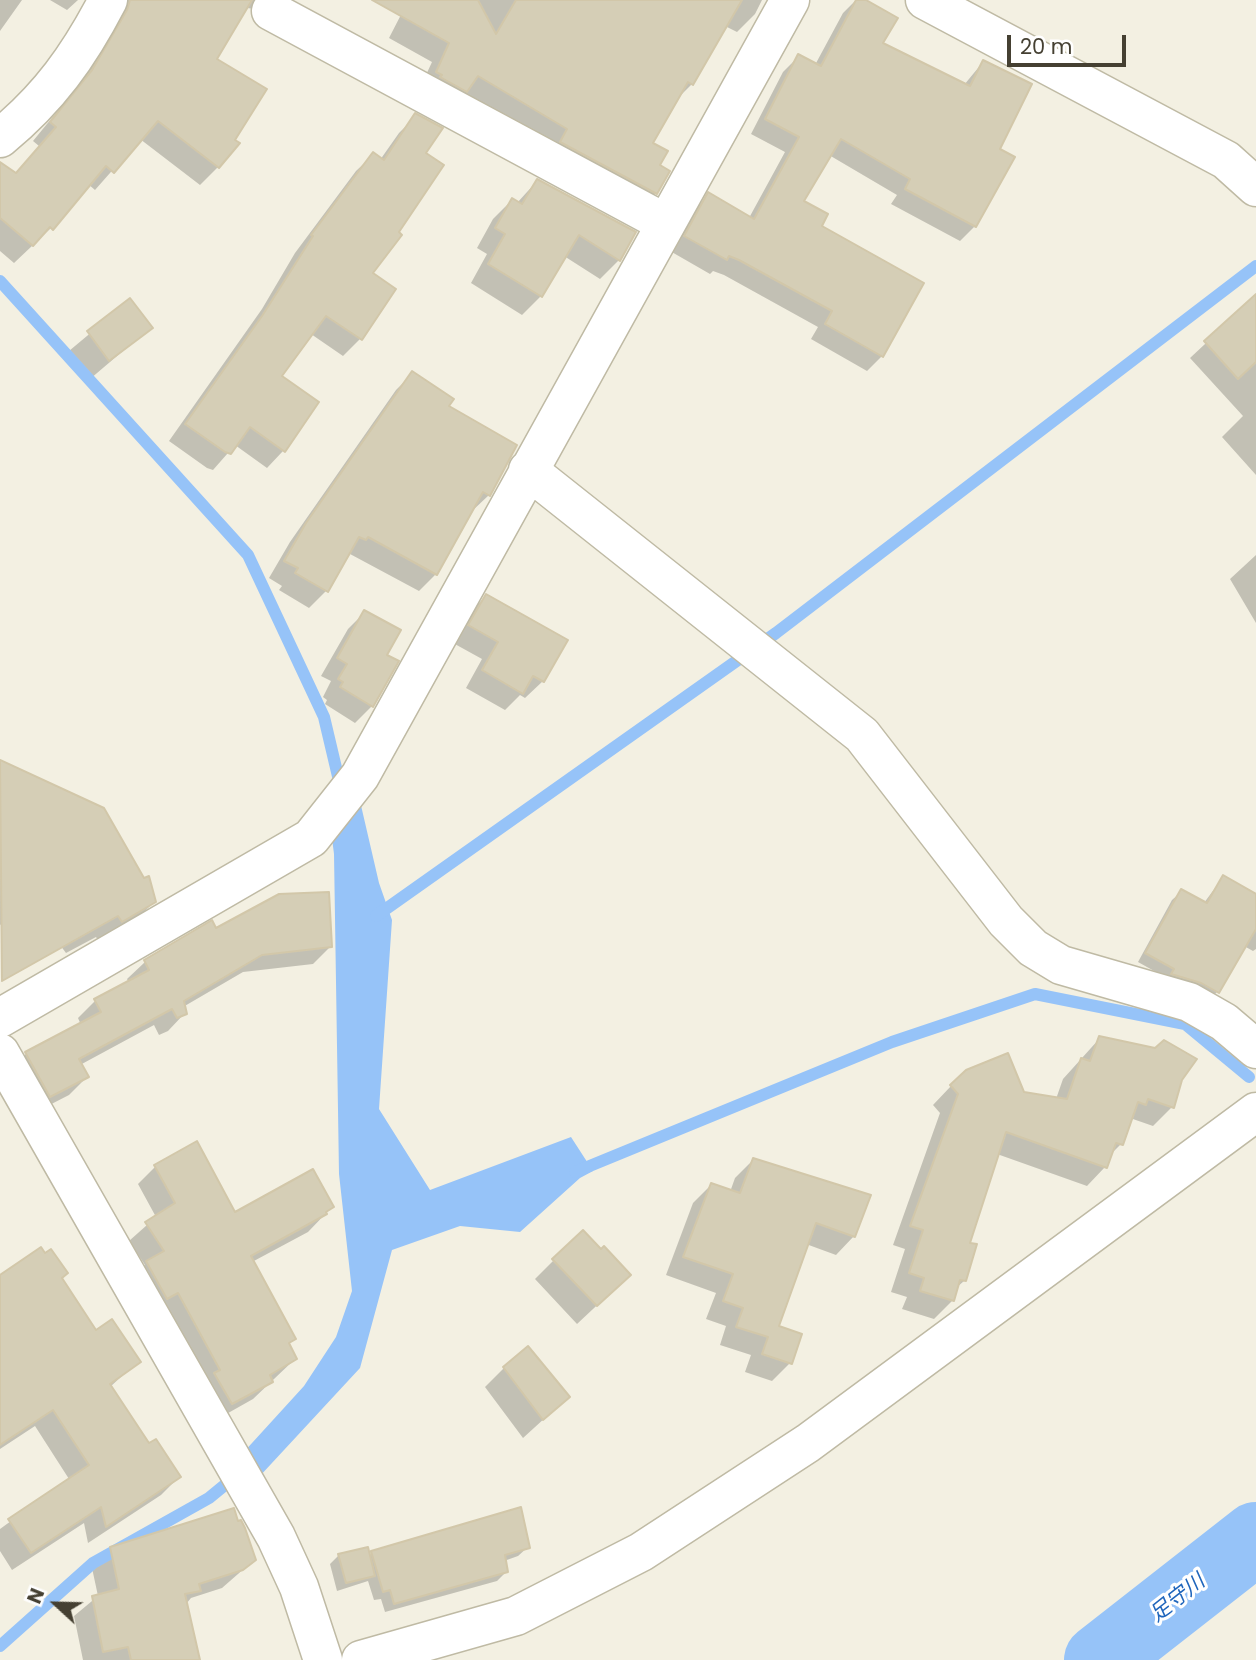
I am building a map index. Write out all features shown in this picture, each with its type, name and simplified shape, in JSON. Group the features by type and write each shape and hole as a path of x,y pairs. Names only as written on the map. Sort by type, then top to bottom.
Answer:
{"street":[{"path":"0,138 29,115 83,49 108,0"},
{"path":"0,1018 312,838 326,821 360,776 790,0"},
{"path":"925,0 1226,160 1256,187"},
{"path":"271,11 665,223"},
{"path":"528,470 862,735 1006,921 1033,948 1060,965 1189,1002 1224,1022 1256,1049"},
{"path":"0,1053 276,1537 299,1587 323,1660"},
{"path":"361,1660 516,1616 640,1552 808,1443 1256,1112"}],"water":[{"path":"350,758 379,883 392,920 379,1109 430,1190 571,1137 593,1171 580,1178 520,1232 460,1226 392,1250 360,1368 259,1477 221,1477 304,1386 336,1337 352,1291 339,1174 334,854 326,791"}],"building":[{"path":"130,0 252,0 217,59 267,89 235,140 240,143 219,168 158,121 114,173 106,166 53,230 50,227 33,246 0,218 0,162 16,173 56,127 50,122 92,70 127,10"},
{"path":"372,0 478,0 496,34 516,0 742,0 693,85 688,82 653,143 668,151 660,165 670,171 657,194 560,142 567,129 478,76 467,92 440,77 442,75 436,72 449,43"},
{"path":"856,0 866,0 898,18 883,43 970,86 983,60 1032,84 1000,149 1015,157 976,227 905,189 910,179 841,139 804,201 828,214 822,226 924,283 883,357 825,324 832,311 739,260 729,256 727,260 684,236 708,192 754,219 799,137 765,119 798,54 821,66"},
{"path":"415,113 443,128 426,153 444,165 399,232 402,235 373,273 396,289 362,340 326,316 282,376 319,402 285,452 250,427 231,454 225,452 185,424 262,316 313,236 311,235 373,152 384,160"},
{"path":"537,179 636,232 620,261 579,235 542,297 488,264 505,234 495,228 512,198 522,204"},
{"path":"1256,294 1256,362 1238,379 1204,341"},
{"path":"130,298 153,328 109,361 87,331"},
{"path":"412,371 454,399 449,406 517,445 490,496 483,492 437,575 368,537 366,540 359,537 328,592 295,573 298,568 284,561 306,523"},
{"path":"486,594 568,640 544,682 533,676 523,694 482,670 498,642 468,625"},
{"path":"364,610 401,630 387,655 399,661 373,707 340,687 343,682 338,679 347,664 337,658"},
{"path":"0,760 104,808 144,878 149,876 156,902 122,922 118,916 2,981"},
{"path":"1223,875 1256,894 1256,929 1219,993 1201,983 1171,974 1174,969 1145,953 1181,889 1207,903"},
{"path":"329,892 332,947 262,955 184,1001 187,1014 177,1018 172,1009 79,1059 89,1077 50,1097 25,1052 101,1012 94,999 149,970 144,960 212,920 216,928 279,894"},
{"path":"1099,1036 1155,1048 1164,1040 1197,1059 1182,1080 1174,1108 1148,1099 1146,1105 1138,1102 1123,1145 1116,1143 1107,1168 1006,1132 970,1243 977,1244 966,1281 960,1280 954,1301 920,1291 924,1278 909,1273 923,1230 910,1226 958,1094 950,1085 966,1070 1008,1053 1024,1092 1067,1099 1081,1058 1090,1061"},
{"path":"197,1141 235,1212 313,1169 334,1207 326,1212 327,1214 251,1256 296,1339 289,1343 297,1359 270,1375 273,1382 232,1404 214,1373 220,1370 178,1293 167,1299 146,1261 164,1251 145,1222 175,1203 154,1165"},
{"path":"753,1158 871,1195 855,1237 816,1223 779,1326 802,1334 792,1364 762,1354 768,1337 736,1327 743,1308 723,1301 733,1274 683,1257 711,1183 740,1193"},
{"path":"583,1230 601,1249 604,1246 631,1275 597,1306 552,1259"},
{"path":"41,1247 45,1253 51,1249 68,1273 62,1278 96,1330 112,1319 141,1362 110,1384 149,1443 156,1439 181,1477 106,1527 101,1507 31,1553 8,1519 89,1465 53,1410 0,1445 0,1275"},
{"path":"528,1346 570,1397 543,1420 503,1367"},
{"path":"521,1507 530,1548 505,1555 508,1572 394,1604 390,1590 383,1592 371,1551"},
{"path":"234,1508 238,1521 241,1520 245,1528 256,1560 243,1570 199,1584 201,1591 185,1594 200,1660 131,1660 128,1647 103,1652 92,1596 119,1589 110,1547"},
{"path":"368,1547 375,1576 346,1583 338,1554"}],"waterway":[{"path":"376,916 776,633 1256,266"},
{"path":"0,281 248,555 324,717 341,789"},
{"path":"575,1172 892,1042 1035,994 1185,1024 1249,1077"},
{"path":"0,1646 93,1563 209,1498 237,1475"},
{"name":"足守川","path":"1100,1660 1256,1538"}]}
